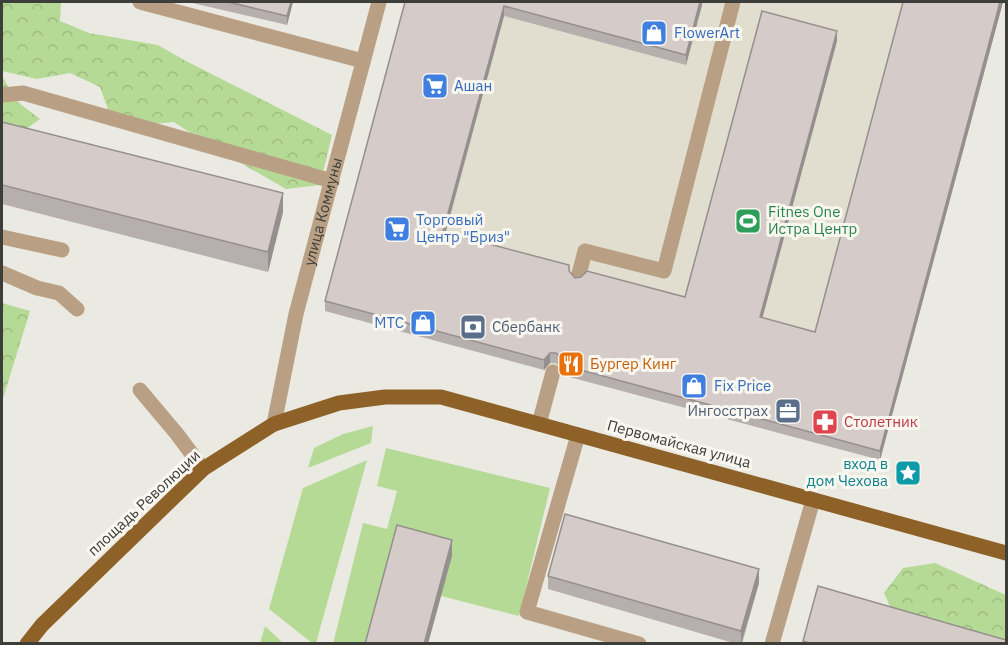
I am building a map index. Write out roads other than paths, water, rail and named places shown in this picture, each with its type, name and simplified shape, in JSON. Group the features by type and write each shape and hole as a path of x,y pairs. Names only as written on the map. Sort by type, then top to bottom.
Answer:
{"main road":[{"name":"Первомайская улица","path":"339,403 384,397 441,397 1006,554"},
{"name":"площадь Революции","path":"27,644 42,625 203,469 274,424 339,403"}],"lane":[{"path":"140,2 363,61"},
{"name":"улица Коммуны","path":"274,424 296,314 379,2"},
{"path":"578,278 585,251 664,271 733,2"},
{"path":"2,95 23,93 332,181"},
{"path":"2,237 62,250"},
{"path":"2,273 37,288 59,293 77,309"},
{"path":"539,424 552,372"},
{"path":"140,390 203,469"},
{"path":"578,435 527,612 639,644"},
{"path":"772,644 813,500"}],"place":[{"name":"FlowerArt","path":"654,33"},
{"name":"Ашан","path":"435,86"},
{"name":"Fitnes One Истра Центр","path":"748,221"},
{"name":"Торговый Центр \"Бриз\"","path":"397,229"},
{"name":"МТС","path":"423,323"},
{"name":"Сбербанк","path":"473,327"},
{"name":"Бургер Кинг","path":"571,364"},
{"name":"Fix Price","path":"694,386"},
{"name":"Ингосстрах","path":"788,411"},
{"name":"Столетник","path":"825,422"},
{"name":"вход в дом Чехова","path":"908,473"}]}
